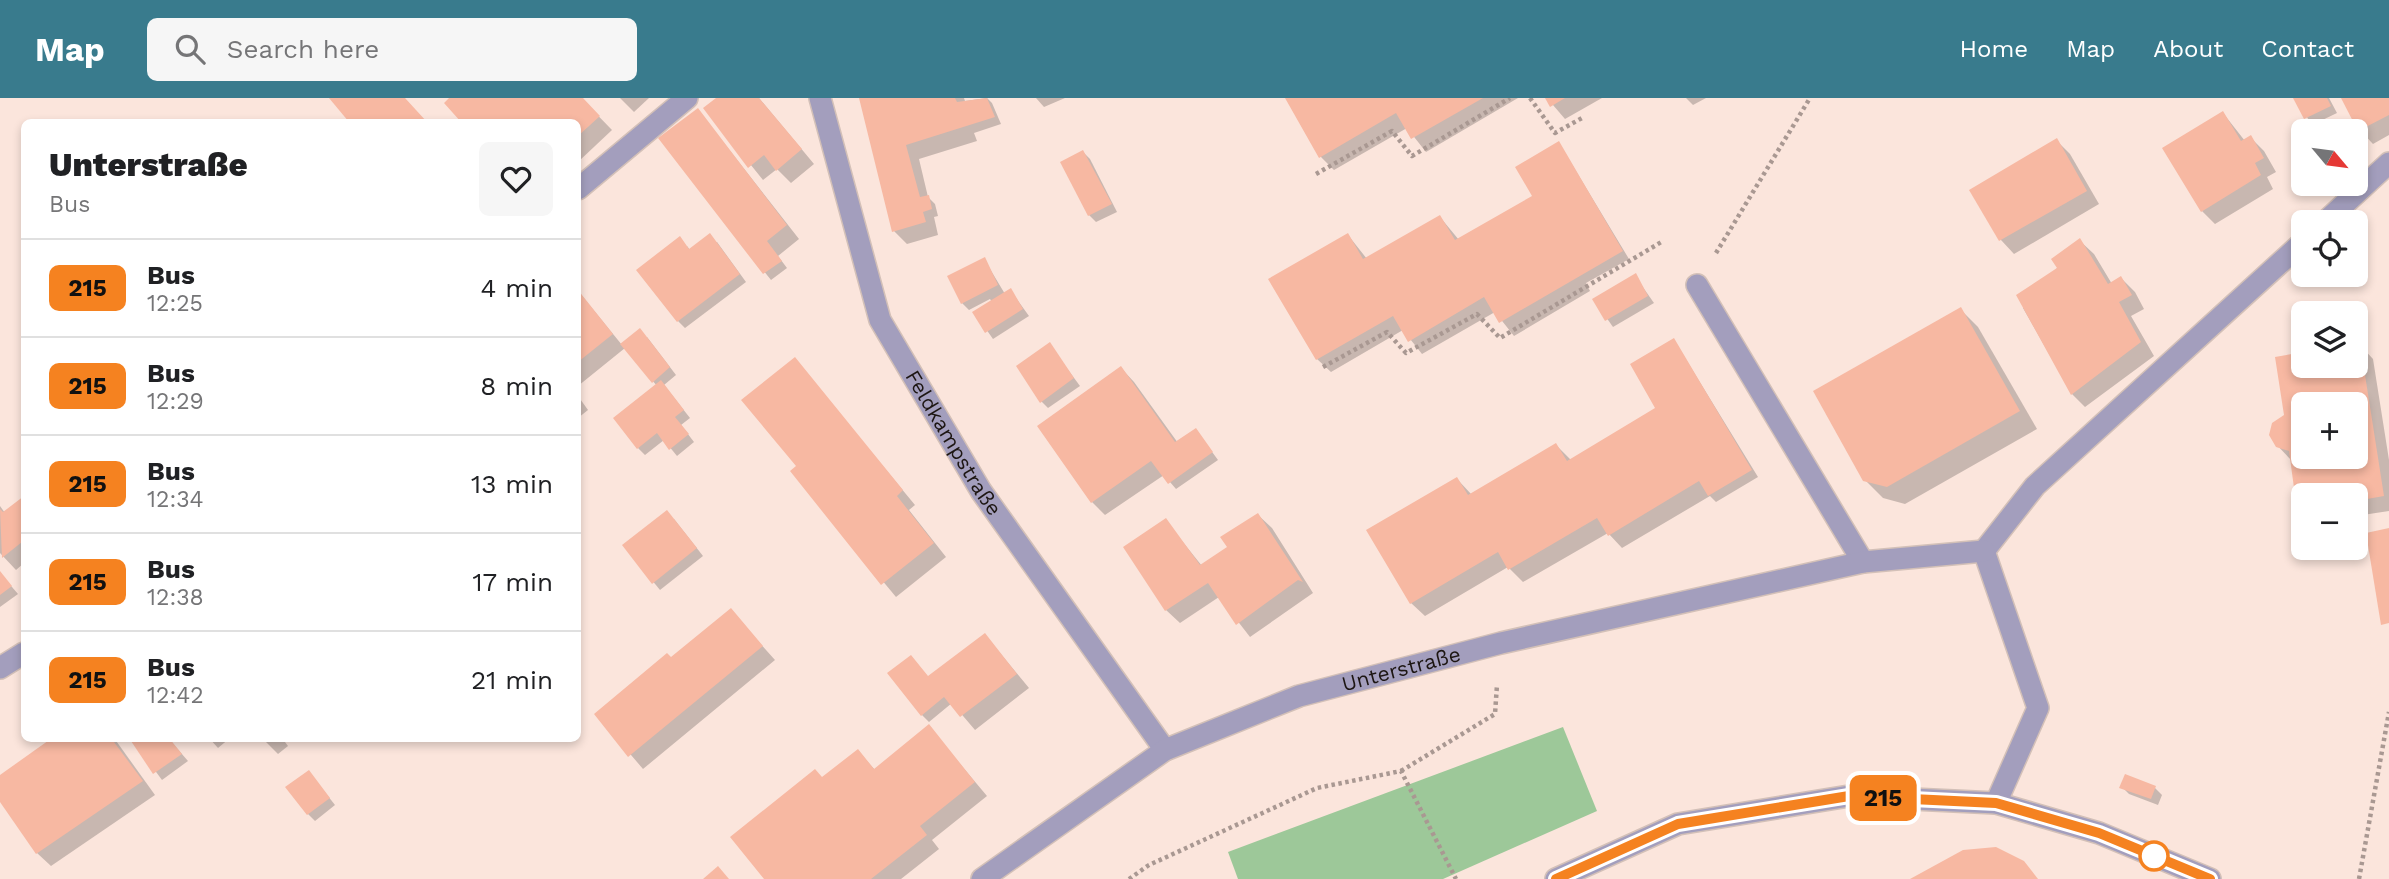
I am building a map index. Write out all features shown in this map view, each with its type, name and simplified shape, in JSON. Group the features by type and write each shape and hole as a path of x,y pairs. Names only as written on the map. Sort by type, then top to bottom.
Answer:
{"street":[{"path":"581,186 687,98"},
{"name":"Feldkampstraße","path":"820,98 880,320 981,491 1165,750"},
{"path":"2338,210 2389,163"},
{"path":"1996,803 2038,708 1984,551 2035,486 2291,253"},
{"path":"1697,285 1863,562"},
{"name":"Unterstraße","path":"982,879 1165,750 1299,696 1501,643 1863,562 1984,551"},
{"path":"0,668 21,655"},
{"path":"1556,879 1678,824 1849,796 1996,803 2099,833 2210,879"}],"path":[{"path":"1316,174 1392,131 1412,156 1510,98"},
{"path":"1530,98 1555,133 1583,118"},
{"path":"1697,285 1810,98"},
{"path":"1323,367 1387,332 1406,353 1477,314 1500,338 1663,242"},
{"path":"1129,879 1149,865 1317,788 1401,771 1495,714 1501,643"},
{"path":"2359,879 2389,712"},
{"path":"1401,771 1455,879"}],"green space":[{"path":"1563,727 1597,811 1443,879 1238,879 1228,852"}],"building":[{"path":"329,98 405,98 424,119 346,119"},
{"path":"449,98 583,98 600,116 581,133 581,119 458,119 444,103"},
{"path":"716,98 759,98 802,149 776,171 764,155 748,168 703,108"},
{"path":"859,98 955,98 957,102 987,98 995,117 906,145 920,197 929,195 932,209 923,212 926,222 892,232"},
{"path":"1285,98 1483,98 1411,139 1396,113 1319,158"},
{"path":"1545,98 1565,98 1550,107"},
{"path":"2293,98 2327,98 2331,106 2304,119"},
{"path":"2341,98 2389,98 2389,115 2368,126 2368,119 2352,119"},
{"path":"698,108 787,225 767,241 782,261 763,274 658,138"},
{"path":"2223,111 2241,141 2251,135 2264,158 2255,163 2261,175 2201,212 2162,148"},
{"path":"2057,138 2087,191 1999,241 1969,190"},
{"path":"1559,141 1623,251 1499,323 1484,297 1408,342 1393,316 1316,360 1268,279 1348,233 1363,259 1440,215 1455,240 1532,196 1515,167"},
{"path":"1083,150 1112,204 1088,216 1060,162"},
{"path":"710,233 740,274 677,322 636,270 680,236 689,249"},
{"path":"2080,238 2108,284 2121,276 2132,295 2119,302 2141,342 2071,395 2016,295 2057,268 2051,259"},
{"path":"985,257 998,285 961,304 947,276"},
{"path":"1636,273 1648,296 1605,321 1592,299"},
{"path":"1011,288 1023,309 985,333 972,312"},
{"path":"581,294 613,334 581,360"},
{"path":"1961,307 2020,411 1887,487 1863,481 1813,391"},
{"path":"640,328 670,367 652,383 620,344"},
{"path":"1674,338 1752,470 1708,496 1699,481 1608,536 1597,518 1508,570 1498,552 1410,604 1366,530 1457,477 1468,495 1556,443 1567,461 1655,408 1630,364"},
{"path":"1050,342 1074,378 1040,403 1016,366"},
{"path":"2291,354 2291,378 2365,378 2368,392 2291,392 2291,466 2289,451 2276,447 2269,435 2272,423 2284,415 2275,357"},
{"path":"795,357 903,490 897,496 934,543 881,585 790,471 796,466 741,400"},
{"path":"1121,366 1175,442 1196,428 1213,452 1168,484 1151,461 1091,503 1037,426"},
{"path":"661,380 684,410 675,417 689,434 669,450 657,433 637,449 613,418"},
{"path":"2368,394 2384,496 2368,499 2368,483 2293,483 2291,469 2368,469"},
{"path":"21,498 21,543 2,558 0,509 3,512"},
{"path":"667,510 697,548 652,584 622,545"},
{"path":"1258,513 1303,582 1298,580 1236,625 1208,583 1165,611 1123,547 1166,518 1200,565 1227,547 1220,537"},
{"path":"2389,528 2389,623 2381,625 2368,545 2368,533"},
{"path":"0,571 12,586 0,595"},
{"path":"731,608 763,646 628,757 594,714 667,653 671,657"},
{"path":"985,633 1017,674 960,717 944,697 921,716 887,673 911,655 928,676"},
{"path":"929,724 975,782 920,826 927,835 871,879 764,879 730,837 815,769 822,777 858,749 874,769"},
{"path":"46,742 114,742 143,781 36,854 0,802 0,775"},
{"path":"132,742 172,742 182,754 153,774"},
{"path":"309,770 330,798 307,815 285,787"},
{"path":"2125,774 2156,786 2151,799 2119,788"},
{"path":"1996,847 2024,861 2038,879 1910,879 1963,850"},
{"path":"718,866 729,879 703,879"}],"bus line":[{"name":"215","path":"1556,879 1678,824 1849,796 1996,803 2099,833 2210,879"}]}
